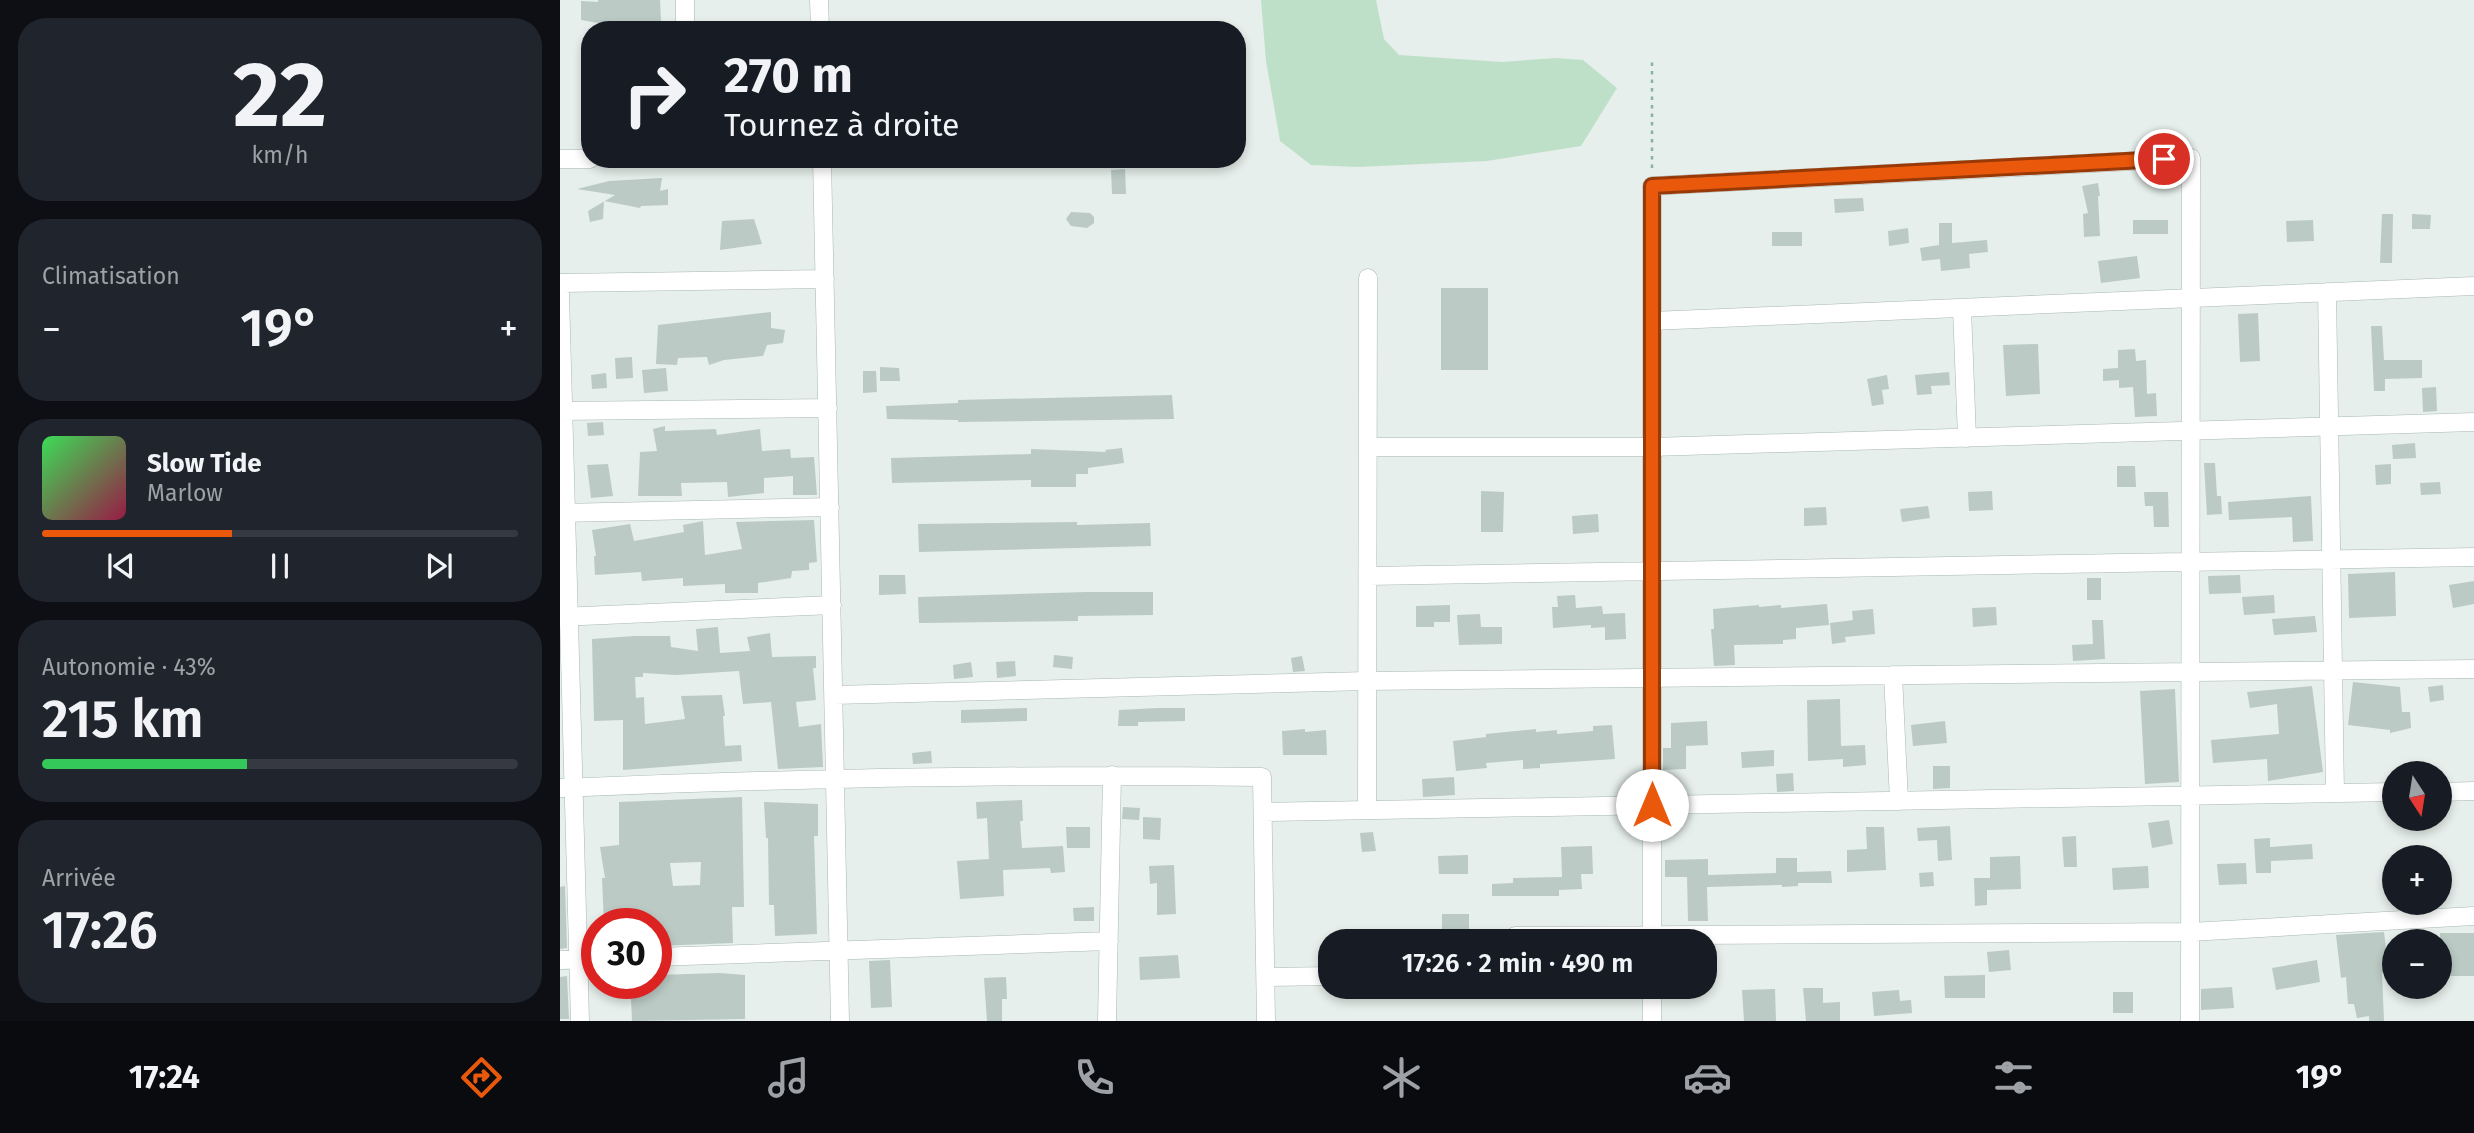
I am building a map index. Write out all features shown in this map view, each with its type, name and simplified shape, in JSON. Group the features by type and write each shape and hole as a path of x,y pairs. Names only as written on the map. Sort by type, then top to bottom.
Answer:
{"street":[{"path":"685,0 685,21"},
{"path":"819,0 820,21"},
{"path":"1652,929 1652,186 2191,158 2190,1021"},
{"path":"560,159 581,159"},
{"path":"822,168 840,1021"},
{"path":"1367,810 1368,278"},
{"path":"560,283 825,279"},
{"path":"1652,321 2474,286"},
{"path":"2327,292 2335,793"},
{"path":"560,294 567,788 582,908"},
{"path":"1962,308 1967,438"},
{"path":"562,411 828,408"},
{"path":"1368,447 1652,447 2474,422"},
{"path":"563,513 830,508"},
{"path":"1368,576 2474,557"},
{"path":"565,616 832,605"},
{"path":"834,695 1367,681 2474,669"},
{"path":"1893,675 1899,801"},
{"path":"567,788 1112,775 1262,777 1266,1021"},
{"path":"1107,1021 1112,775"},
{"path":"2452,792 2474,791"},
{"path":"1263,812 2382,792"},
{"path":"1717,937 2190,932 2474,916"},
{"path":"672,956 1109,941"},
{"path":"560,960 581,959"},
{"path":"1266,977 1318,976"},
{"path":"580,1021 583,999"},
{"path":"1652,999 1652,1021"}],"path":[{"path":"1652,61 1652,186"}],"green space":[{"path":"1261,0 1376,0 1384,39 1399,55 1502,62 1556,58 1583,60 1617,88 1581,146 1487,161 1358,167 1311,165 1280,141 1266,61"}],"building":[{"path":"660,0 661,21 581,20 581,1"},
{"path":"1125,169 1126,194 1112,194 1111,170"},
{"path":"662,178 660,191 668,189 668,205 640,208 605,201 615,195 577,189 609,181"},
{"path":"2098,183 2100,236 2084,237 2083,214 2088,213 2082,186"},
{"path":"1863,198 1864,211 1835,213 1834,199"},
{"path":"604,202 603,219 590,222 588,211"},
{"path":"1071,212 1090,213 1094,217 1094,223 1087,228 1071,226 1066,219"},
{"path":"2382,214 2393,214 2392,263 2380,263"},
{"path":"2412,214 2431,215 2430,229 2412,229"},
{"path":"754,219 762,244 720,250 722,221"},
{"path":"2133,220 2168,220 2168,234 2133,234"},
{"path":"2313,220 2314,241 2287,242 2286,221"},
{"path":"1939,223 1952,223 1952,243 1987,240 1988,252 1969,254 1970,268 1941,271 1940,259 1922,261 1920,248 1939,245"},
{"path":"1908,228 1909,243 1889,246 1888,231"},
{"path":"1772,232 1802,232 1802,246 1772,246"},
{"path":"2137,256 2140,278 2101,283 2098,261"},
{"path":"1441,288 1488,288 1488,370 1441,370"},
{"path":"771,312 771,328 785,330 783,343 767,345 763,356 724,360 709,365 707,357 678,358 677,365 656,364 658,325"},
{"path":"2258,313 2260,361 2240,362 2238,314"},
{"path":"2371,326 2382,326 2384,360 2422,360 2422,378 2385,379 2385,391 2374,391"},
{"path":"2038,344 2040,394 2006,396 2003,345"},
{"path":"2135,349 2136,361 2146,360 2147,394 2156,393 2157,416 2135,417 2133,387 2119,388 2119,380 2103,381 2103,369 2118,368 2118,350"},
{"path":"632,357 633,378 616,379 615,358"},
{"path":"880,367 899,368 900,381 880,381"},
{"path":"666,368 668,391 644,393 642,370"},
{"path":"863,371 876,371 877,392 863,393"},
{"path":"1949,372 1950,385 1931,386 1932,394 1917,395 1915,375"},
{"path":"606,373 607,388 592,389 591,375"},
{"path":"1887,375 1889,389 1882,390 1884,404 1872,406 1867,379"},
{"path":"2436,387 2437,411 2423,412 2422,388"},
{"path":"1172,395 1174,419 958,422 887,419 886,406 958,403 958,400"},
{"path":"603,422 604,435 588,436 587,423"},
{"path":"665,426 665,431 716,429 717,435 760,429 762,451 790,449 791,458 814,457 817,495 793,495 793,476 764,478 764,493 728,497 727,482 681,483 682,496 638,496 640,452 657,451 653,429"},
{"path":"2415,443 2416,458 2393,459 2392,445"},
{"path":"1122,448 1124,463 1088,468 1088,474 1076,474 1076,487 1031,487 1031,480 892,483 891,458 1031,454 1031,449 1106,452 1105,450"},
{"path":"2204,463 2215,463 2217,496 2221,496 2222,514 2207,515"},
{"path":"608,464 613,496 591,498 587,465"},
{"path":"2391,464 2391,484 2376,485 2375,465"},
{"path":"2117,466 2135,466 2136,487 2117,487"},
{"path":"2440,482 2441,494 2421,495 2420,483"},
{"path":"1481,491 1504,492 1503,532 1481,532"},
{"path":"1992,491 1993,510 1969,511 1968,492"},
{"path":"2144,492 2168,492 2169,527 2154,527 2153,506 2145,506"},
{"path":"2311,496 2313,541 2293,542 2292,517 2229,520 2228,502"},
{"path":"1928,506 1930,518 1902,522 1900,509"},
{"path":"1826,507 1827,525 1804,526 1804,508"},
{"path":"1598,514 1599,532 1573,534 1572,516"},
{"path":"814,520 817,562 809,563 809,570 792,571 791,578 758,583 758,593 725,593 725,584 683,586 683,578 642,581 641,572 595,575 596,556 592,530 630,524 634,541 684,532 683,525 703,521 705,555 742,549 736,522"},
{"path":"1077,522 1077,525 1150,523 1151,546 919,552 918,524"},
{"path":"2395,572 2396,616 2349,618 2348,574"},
{"path":"879,575 905,575 906,594 879,595"},
{"path":"2240,575 2241,593 2209,594 2208,576"},
{"path":"2087,578 2101,578 2101,600 2087,600"},
{"path":"2474,581 2474,604 2453,608 2449,585"},
{"path":"1153,592 1153,615 1078,616 1078,621 919,623 918,597"},
{"path":"1575,595 1576,608 1602,606 1603,614 1625,613 1626,639 1605,640 1605,627 1591,628 1591,625 1553,628 1552,607 1558,607 1557,596"},
{"path":"2274,595 2275,613 2244,615 2242,597"},
{"path":"1827,604 1829,625 1796,628 1796,639 1783,640 1783,644 1734,645 1735,665 1714,666 1711,629 1714,629 1713,609"},
{"path":"1450,605 1450,622 1434,622 1434,627 1416,627 1416,606"},
{"path":"1996,607 1997,625 1973,627 1972,608"},
{"path":"1873,609 1875,634 1845,637 1846,642 1832,644 1830,623 1853,620 1852,611"},
{"path":"1480,614 1481,627 1502,627 1502,644 1459,645 1457,615"},
{"path":"2315,616 2317,632 2274,635 2272,619"},
{"path":"2092,620 2103,620 2105,659 2073,661 2072,645 2093,644"},
{"path":"718,627 720,653 750,651 747,637 770,633 772,657 816,656 816,668 813,668 816,700 796,702 799,727 821,724 823,767 778,769 771,702 743,704 739,671 676,675 643,673 643,677 635,677 636,698 644,697 645,724 685,719 681,696 722,695 725,746 741,745 742,761 623,770 623,720 594,721 592,639 670,636 671,647 698,651 696,629"},
{"path":"1054,655 1073,657 1072,669 1053,667"},
{"path":"1302,656 1305,671 1293,672 1291,658"},
{"path":"1015,661 1016,676 997,678 996,662"},
{"path":"971,662 973,677 954,679 953,665"},
{"path":"2353,682 2400,687 2402,712 2410,712 2411,728 2390,733 2390,730 2348,725"},
{"path":"2443,685 2444,700 2430,702 2428,687"},
{"path":"2312,686 2323,772 2268,781 2267,759 2213,763 2211,740 2279,734 2277,704 2250,708 2247,692"},
{"path":"2175,689 2179,782 2145,784 2140,691"},
{"path":"1840,699 1841,746 1865,745 1866,765 1843,767 1843,759 1808,761 1807,700"},
{"path":"1027,708 1027,721 961,723 961,710"},
{"path":"1185,708 1185,721 1138,722 1138,726 1118,726 1119,710"},
{"path":"1707,721 1708,745 1686,746 1686,769 1663,770 1663,748 1671,748 1671,723"},
{"path":"1945,721 1947,743 1913,746 1911,725"},
{"path":"1612,725 1615,759 1540,764 1540,768 1523,769 1523,760 1486,763 1487,768 1456,771 1453,741 1486,737 1486,734 1536,729 1536,732 1557,730 1557,734 1593,731 1593,726"},
{"path":"1305,729 1305,732 1326,730 1327,755 1283,755 1282,731"},
{"path":"1774,750 1774,766 1742,768 1741,752"},
{"path":"931,751 932,763 913,764 912,753"},
{"path":"1933,766 1950,766 1950,788 1933,789"},
{"path":"1793,773 1794,791 1777,792 1776,774"},
{"path":"1454,777 1455,795 1423,797 1422,779"},
{"path":"742,797 744,907 732,907 733,943 672,945 672,908 603,908 602,878 605,878 600,847 619,845 619,802","holes":["701,862 700,885 673,886 670,863"]},
{"path":"1022,800 1022,848 1063,846 1065,872 1051,873 1050,868 1003,870 1004,896 960,899 957,861 989,859 987,818 977,819 976,802"},
{"path":"764,802 818,804 818,836 814,836 817,934 775,936 774,905 769,905 768,838"},
{"path":"1123,807 1140,808 1139,820 1122,819"},
{"path":"1143,817 1161,818 1160,840 1143,839"},
{"path":"2169,820 2173,844 2152,848 2148,823"},
{"path":"1950,826 1952,860 1938,861 1937,840 1918,841 1917,828"},
{"path":"1066,827 1090,827 1090,848 1067,848"},
{"path":"1866,827 1884,827 1886,870 1847,872 1847,850 1867,849"},
{"path":"1373,832 1376,851 1362,852 1360,833"},
{"path":"2076,836 2077,867 2064,867 2062,837"},
{"path":"2270,838 2270,847 2312,844 2313,859 2271,861 2271,873 2256,873 2254,839"},
{"path":"1592,846 1593,874 1581,874 1582,889 1559,890 1559,896 1492,896 1492,884 1513,883 1513,878 1562,877 1561,847"},
{"path":"1468,855 1468,874 1439,874 1438,856"},
{"path":"2020,856 2021,889 1987,890 1987,905 1975,906 1974,878 1990,878 1990,857"},
{"path":"1776,858 1797,858 1797,872 1831,871 1832,883 1798,883 1798,886 1782,887 1707,887 1708,921 1688,921 1687,877 1665,877 1665,860 1708,859 1708,875 1776,873"},
{"path":"2246,863 2247,884 2219,885 2217,864"},
{"path":"1174,865 1176,914 1157,915 1157,883 1150,884 1149,866"},
{"path":"2148,866 2149,888 2113,890 2112,868"},
{"path":"1933,872 1934,886 1920,887 1919,873"},
{"path":"565,886 567,948 560,949 560,887"},
{"path":"1094,907 1094,921 1074,921 1073,908"},
{"path":"1442,914 1469,914 1469,929 1442,929"},
{"path":"2382,932 2384,1021 2369,1021 2369,1016 2357,1018 2354,1004 2348,1004 2346,977 2341,978 2336,935"},
{"path":"2452,933 2474,933 2474,976 2452,976"},
{"path":"2009,950 2011,970 1989,972 1987,952"},
{"path":"1178,955 1180,978 1140,980 1139,957"},
{"path":"890,960 892,1007 871,1008 869,961"},
{"path":"2317,960 2320,982 2276,990 2272,968"},
{"path":"672,974 745,975 745,1019 632,1021 631,999 672,999"},
{"path":"1985,975 1985,998 1945,998 1944,976"},
{"path":"567,976 569,1019 560,1019 560,977"},
{"path":"1006,977 1007,999 1002,999 1002,1021 987,1021 984,978"},
{"path":"2232,987 2234,1008 2201,1010 2201,989"},
{"path":"1803,988 1823,988 1823,1003 1840,1002 1840,1021 1806,1021"},
{"path":"1775,989 1776,1021 1744,1021 1742,990"},
{"path":"1899,990 1900,1001 1911,1000 1912,1013 1874,1016 1872,992"},
{"path":"2113,992 2133,992 2133,1013 2113,1013"}],"route":[{"path":"1652,805 1652,186 2164,159"}]}
